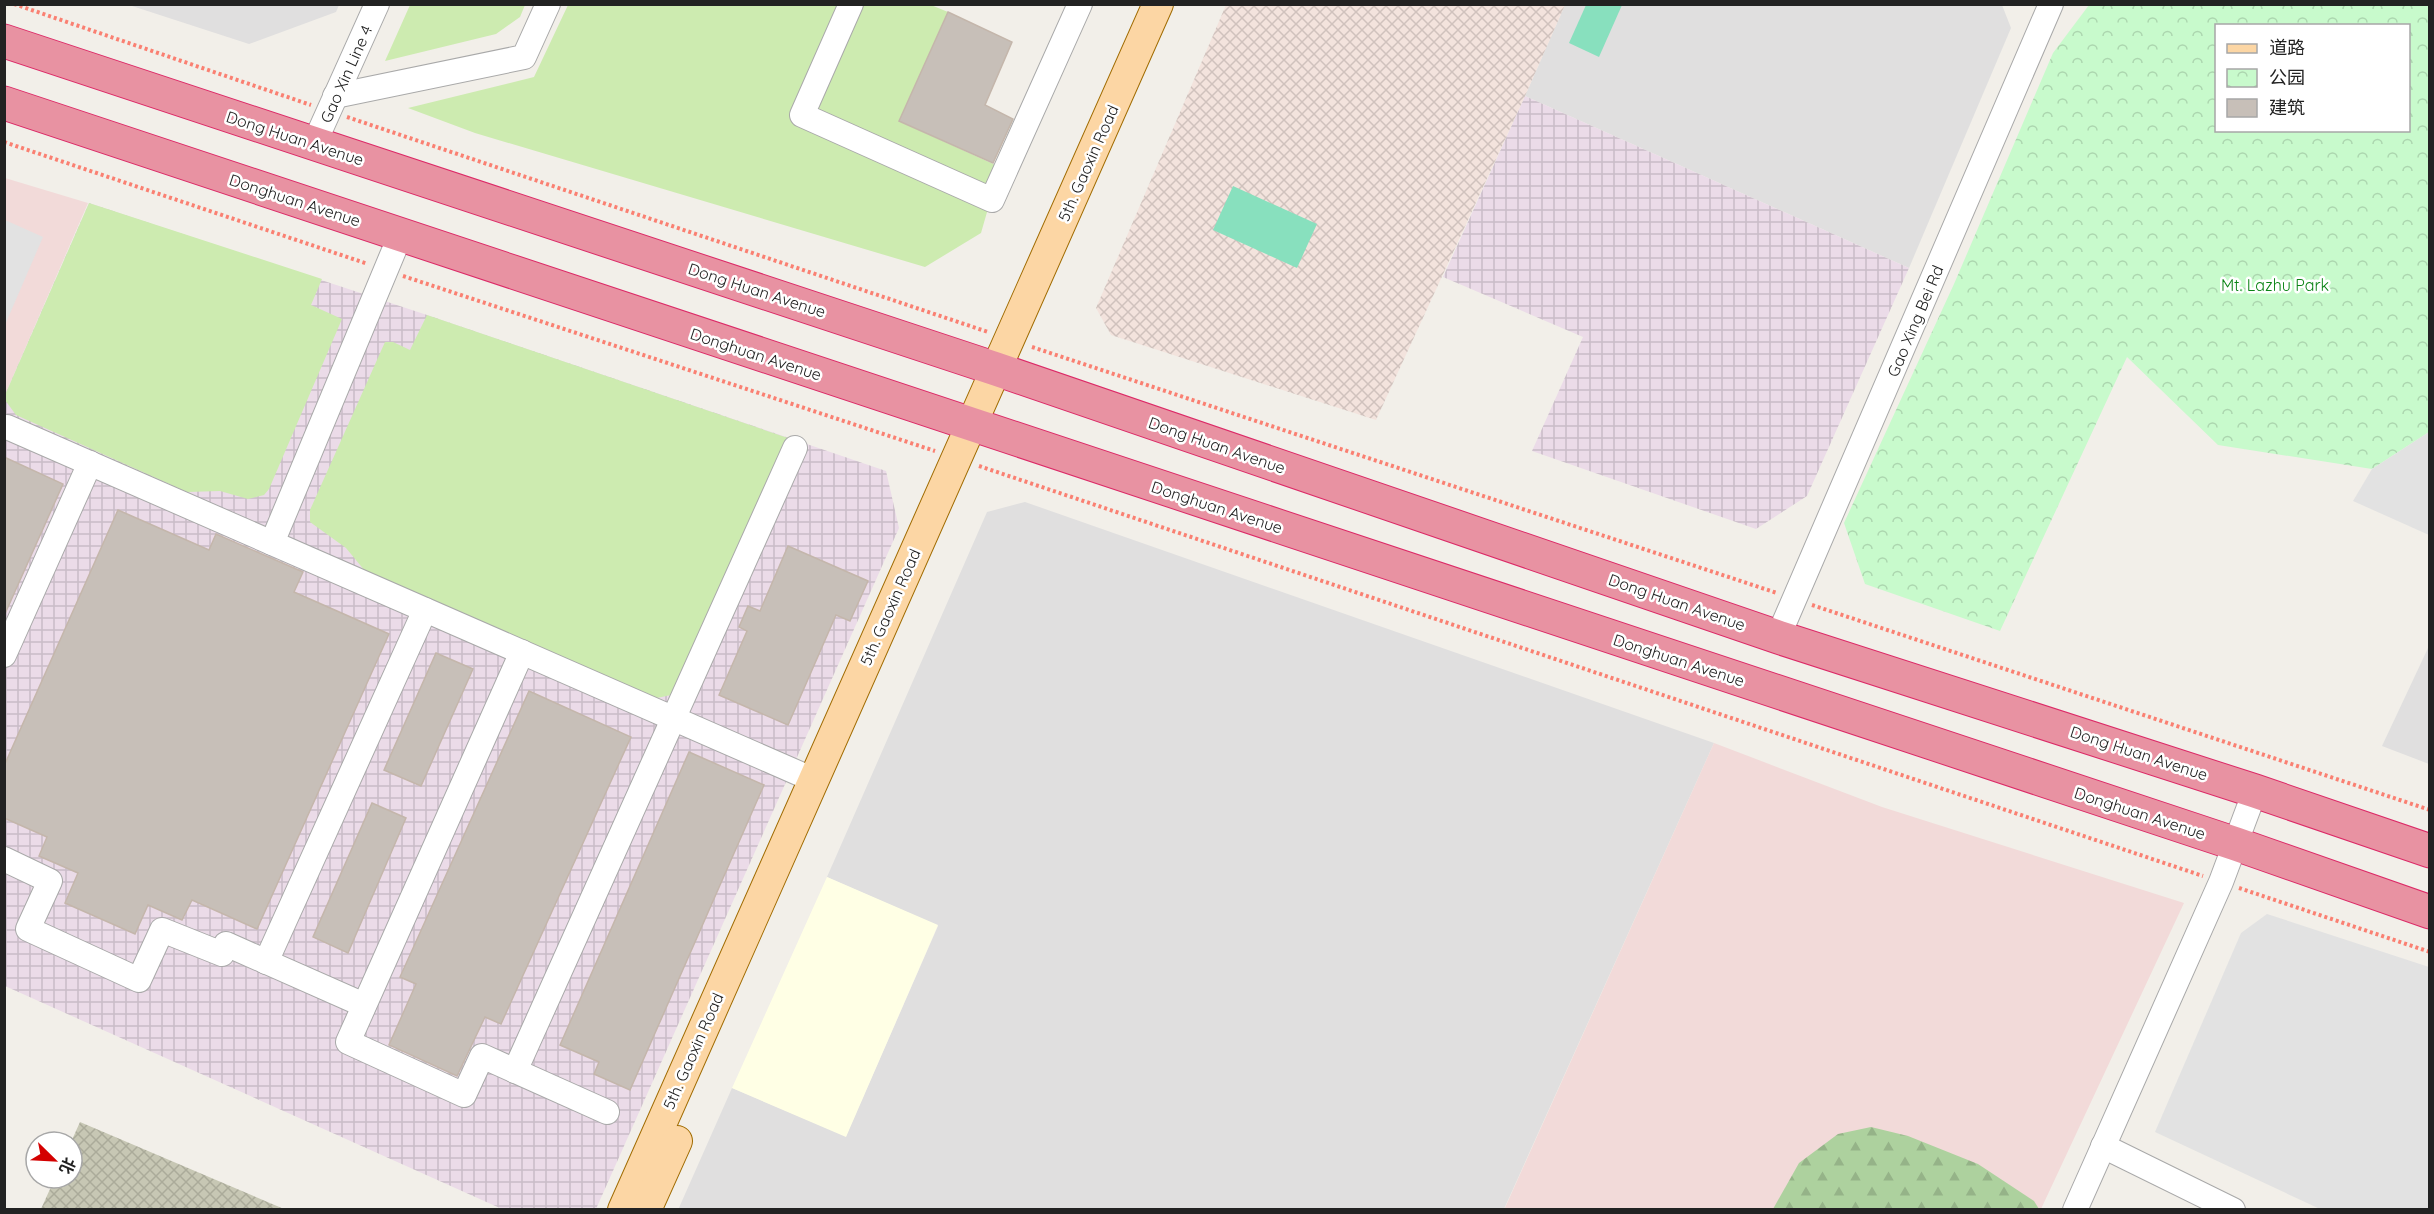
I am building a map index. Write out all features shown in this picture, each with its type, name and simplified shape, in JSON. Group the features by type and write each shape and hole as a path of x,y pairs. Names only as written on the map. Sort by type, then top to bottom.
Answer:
{"highway":[{"name":"Dong Huan Avenue","path":"4,41 1005,373 1778,636 2255,791 2430,851"},
{"name":"Donghuan Avenue","path":"4,103 2236,844 2430,912"}],"main road":[{"name":"5th. Gaoxin Road","path":"646,1209 1005,373 1158,4"},
{"name":"5th. Gaoxin Road","path":"1018,342 1179,4"},
{"name":"5th. Gaoxin Road","path":"623,1209 814,780 965,462"}],"street":[{"name":"Gao Xin Line 4","path":"314,144 377,4"},
{"path":"332,104 524,57 548,4"},
{"path":"851,4 802,115 992,200 1080,4"},
{"name":"Gao Xing Bei Rd","path":"1778,636 2051,4"},
{"path":"272,543 400,236"},
{"path":"8,427 814,780"},
{"path":"515,1071 795,448"},
{"path":"4,655 90,463"},
{"path":"266,962 425,610"},
{"path":"522,652 348,1042 464,1095 482,1056 607,1112"},
{"path":"2075,1209 2221,882 2255,791"},
{"path":"4,860 50,880 28,929 139,980 162,930 222,954 226,944 364,1005"},
{"path":"2103,1146 2233,1209"}],"path":[{"path":"14,4 332,104 1018,342 2430,810"},
{"path":"4,142 2430,952"}],"shaded area":[{"path":"129,5 339,5 336,12 249,44"},
{"path":"1226,5 1565,5 1376,420 1111,335 1096,308"},
{"path":"1565,5 2002,5 2011,28 1909,268 1525,96"},
{"path":"1525,96 1909,268 1807,496 1756,529 1532,451 1583,337 1443,277"},
{"path":"5,178 88,203 5,395"},
{"path":"89,203 886,471 899,528 596,1209 502,1209 5,986 5,395"},
{"path":"5,220 43,237 5,325"},
{"path":"2429,432 2429,535 2353,501 2372,469"},
{"path":"1025,502 1714,743 1504,1209 678,1210 732,1088 846,1136 938,926 827,877 987,512"},
{"path":"2429,646 2429,764 2382,746"},
{"path":"1714,743 1882,807 2184,903 2041,1209 1504,1210"},
{"path":"827,877 938,925 846,1137 732,1088"},
{"path":"2267,914 2429,967 2429,1209 2320,1209 2155,1132 2241,933"},
{"path":"80,1122 284,1209 41,1209 50,1190 84,1190 84,1130 76,1130"}],"green space":[{"path":"410,4 525,5 520,17 496,34 385,61"},
{"path":"568,5 931,5 948,12 899,121 1000,167 981,233 925,267 475,133 408,108 534,77"},
{"path":"1586,5 1622,5 1599,57 1569,43"},
{"name":"Mt. Lazhu Park","path":"2089,5 2429,5 2429,432 2372,469 2218,445 2127,357 2000,631 1865,584 1844,523 1954,284 2053,53"},
{"path":"1233,186 1317,224 1297,268 1213,230"},
{"path":"89,203 322,279 311,305 342,319 269,489 264,495 248,499 220,491 187,492 16,415 5,400 5,395"},
{"path":"427,315 788,438 671,695 657,698 365,571 346,548 310,522 310,510 385,342 393,342 410,350"},
{"path":"1871,1127 1908,1136 1978,1164 2034,1201 2039,1209 1773,1209 1799,1163 1838,1134"}],"building":[{"path":"948,12 1012,42 985,105 1013,119 993,163 899,121"},
{"path":"4,457 63,484 4,616"},
{"path":"118,510 209,550 216,534 303,572 294,592 389,634 257,929 192,900 182,920 148,905 135,934 65,903 78,873 39,856 47,837 4,818 4,766"},
{"path":"788,546 868,581 850,621 836,615 788,725 719,695 747,631 739,627 748,606 760,611"},
{"path":"436,653 473,669 421,786 384,770"},
{"path":"529,691 631,737 501,1024 485,1017 457,1076 389,1045 416,984 400,977"},
{"path":"689,752 764,785 630,1090 594,1074 599,1062 560,1045"},
{"path":"372,803 406,818 348,953 313,937"}]}
